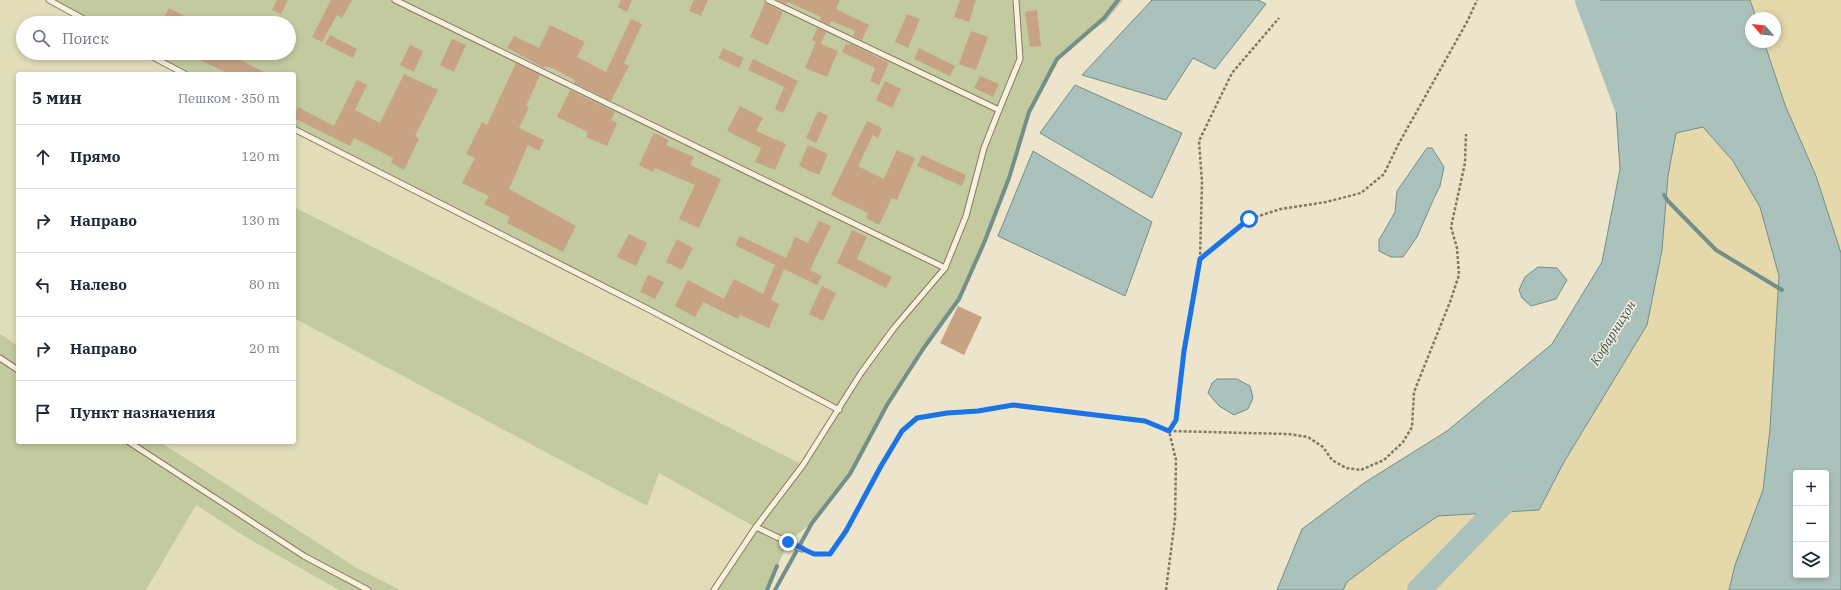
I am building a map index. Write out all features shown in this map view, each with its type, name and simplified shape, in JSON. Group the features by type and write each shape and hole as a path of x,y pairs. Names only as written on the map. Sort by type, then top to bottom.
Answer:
{"lane":[{"path":"49,0 78,16"},
{"path":"395,0 945,268"},
{"path":"768,0 1000,110"},
{"path":"714,590 756,527 803,465 861,373 889,334 945,268 966,216 984,148 1020,59 1016,0"},
{"path":"158,60 181,72"},
{"path":"296,130 646,308 839,410"},
{"path":"0,358 16,369"},
{"path":"131,444 304,556 368,590"},
{"path":"756,527 802,549"}],"path":[{"path":"1200,259 1249,219 1281,209 1326,202 1361,193 1384,174 1398,145 1468,20 1477,0"},
{"path":"1166,590 1175,519 1176,460 1169,431 1176,420 1184,351 1200,259 1202,182 1199,141 1232,73 1279,18"},
{"path":"802,549 814,554 830,554 846,531 881,466 902,431 917,418 947,413 978,411 1013,405 1145,421 1169,431 1288,434 1308,437 1323,447 1332,460 1346,468 1361,470 1384,460 1403,442 1412,427 1414,392 1450,302 1459,275 1457,248 1451,227 1465,163 1466,134"}],"shaded area":[{"path":"0,0 49,0 78,16 16,16 16,60 158,60 181,72 16,72 16,444 296,444 296,130 839,410 714,590 0,590"}],"green space":[{"path":"49,0 1123,0 1106,21 1081,38 1057,59 1029,112 1009,178 984,242 959,299 923,349 887,405 850,474 812,523 788,542 767,590 714,590 755,527 659,473 647,506 296,319 296,208 803,465 839,410 296,130 296,72 181,72 158,60 296,60 296,16 78,16"},
{"path":"0,334 16,345 16,444 163,444 357,568 400,590 339,590 244,536 196,505 146,590 0,590"}],"sand":[{"path":"1750,0 1841,0 1841,253 1816,176 1785,105 1766,48 1781,48 1781,12 1754,12"},
{"path":"1703,127 1733,161 1760,207 1779,276 1770,429 1763,490 1735,565 1729,590 1343,590 1347,582 1400,542 1438,516 1539,510 1564,462 1647,325 1662,250 1668,176 1676,132"}],"water":[{"path":"1152,0 1258,0 1266,4 1215,69 1193,58 1166,100 1082,75"},
{"path":"1590,0 1750,0 1754,12 1745,12 1745,48 1766,48 1785,105 1816,176 1841,253 1841,590 1729,590 1735,565 1763,490 1770,429 1779,276 1760,207 1733,161 1703,127 1676,133 1668,176 1662,250 1647,325 1564,462 1539,510 1438,516 1400,542 1347,582 1343,590 1277,590 1302,529 1364,483 1447,431 1552,344 1602,262 1620,169 1613,65"},
{"path":"1075,85 1182,133 1152,198 1040,133"},
{"path":"1427,148 1432,148 1444,167 1440,186 1417,237 1403,257 1391,257 1379,251 1379,240 1395,212 1397,191"},
{"path":"1033,151 1152,222 1125,296 998,236"},
{"path":"1538,267 1557,268 1567,280 1556,299 1531,306 1522,298 1519,290 1525,277"},
{"path":"1217,379 1237,379 1250,386 1253,398 1248,409 1234,415 1219,406 1208,393 1212,383"}],"building":[{"path":"277,0 288,0 281,14 272,10"},
{"path":"331,0 352,0 342,18 337,15 322,42 312,37"},
{"path":"621,0 632,0 627,12 618,7"},
{"path":"694,0 708,0 701,16 689,11"},
{"path":"777,0 840,0 836,9 869,25 862,40 853,36 855,31 831,21 830,25 820,20 821,17 788,2 786,4"},
{"path":"960,0 976,0 969,22 954,17"},
{"path":"765,3 783,12 768,45 750,37"},
{"path":"169,8 184,16 165,16"},
{"path":"1037,10 1041,46 1030,47 1025,12"},
{"path":"907,14 920,19 908,48 895,42"},
{"path":"631,19 642,24 624,63 629,66 611,101 574,83 575,80 550,67 545,66 544,68 507,48 514,36 539,48 550,25 585,42 577,57 606,72"},
{"path":"817,28 826,32 821,44 838,51 827,77 805,68 816,42 812,40"},
{"path":"971,31 988,37 976,70 959,64"},
{"path":"330,35 357,49 353,58 325,44"},
{"path":"452,39 466,45 454,72 440,65"},
{"path":"849,43 889,63 879,85 870,81 875,68 842,52 846,44 849,45"},
{"path":"410,45 423,51 414,72 400,65"},
{"path":"723,48 744,58 739,68 718,58"},
{"path":"919,48 955,66 950,76 914,59"},
{"path":"753,59 798,81 783,113 775,109 784,87 748,70"},
{"path":"200,60 240,60 264,72 225,72"},
{"path":"516,63 540,75 526,106 529,107 519,128 544,140 539,151 528,145 509,189 576,226 563,252 507,223 510,217 484,204 489,196 462,183 475,158 466,154 482,122 487,125"},
{"path":"404,74 438,90 415,136 419,139 404,170 391,163 393,158 354,138 350,146 296,119 296,112 298,107 334,126 357,80 367,85 355,110 380,123"},
{"path":"980,76 999,84 993,97 974,88"},
{"path":"885,81 901,89 892,108 876,100"},
{"path":"570,90 615,112 611,120 617,123 607,146 586,137 588,132 557,117"},
{"path":"740,106 763,118 756,131 786,144 775,170 755,162 761,148 727,131"},
{"path":"818,111 828,116 816,143 806,138"},
{"path":"867,121 882,128 878,138 873,135 858,166 884,179 897,150 915,158 897,200 892,198 879,225 866,218 868,213 831,195"},
{"path":"654,133 669,140 666,145 694,157 690,165 721,179 699,228 679,219 695,185 655,168 653,172 639,165"},
{"path":"808,145 828,154 819,175 799,166"},
{"path":"922,155 966,175 962,186 917,166"},
{"path":"819,221 831,226 810,270 822,276 817,285 784,269 771,300 779,304 769,328 740,315 738,319 703,302 695,317 675,306 688,280 724,299 734,279 763,294 775,265 735,245 740,236 786,258 795,237 808,243"},
{"path":"852,230 867,237 857,259 892,277 886,288 837,263"},
{"path":"629,234 647,243 636,266 617,257"},
{"path":"677,239 693,248 682,270 666,262"},
{"path":"648,275 664,282 655,299 640,292"},
{"path":"822,286 836,293 823,321 809,314"},
{"path":"958,306 982,317 964,355 940,343"}],"waterway":[{"path":"775,590 812,523 850,474 887,405 923,349 959,299 984,243 1009,178 1029,112 1057,59 1104,18 1118,0"},
{"name":"Кофарниҳон","path":"1587,0 1625,103"},
{"path":"1664,195 1668,201 1716,250 1782,290"},
{"name":"Кофарниҳон","path":"1419,590 1519,487"},
{"path":"767,590 777,566"}],"route":[{"path":"788,542 814,554 830,554 846,531 881,466 902,431 917,418 947,413 978,411 1013,405 1145,421 1169,431 1176,420 1184,351 1200,259 1249,219"}]}
